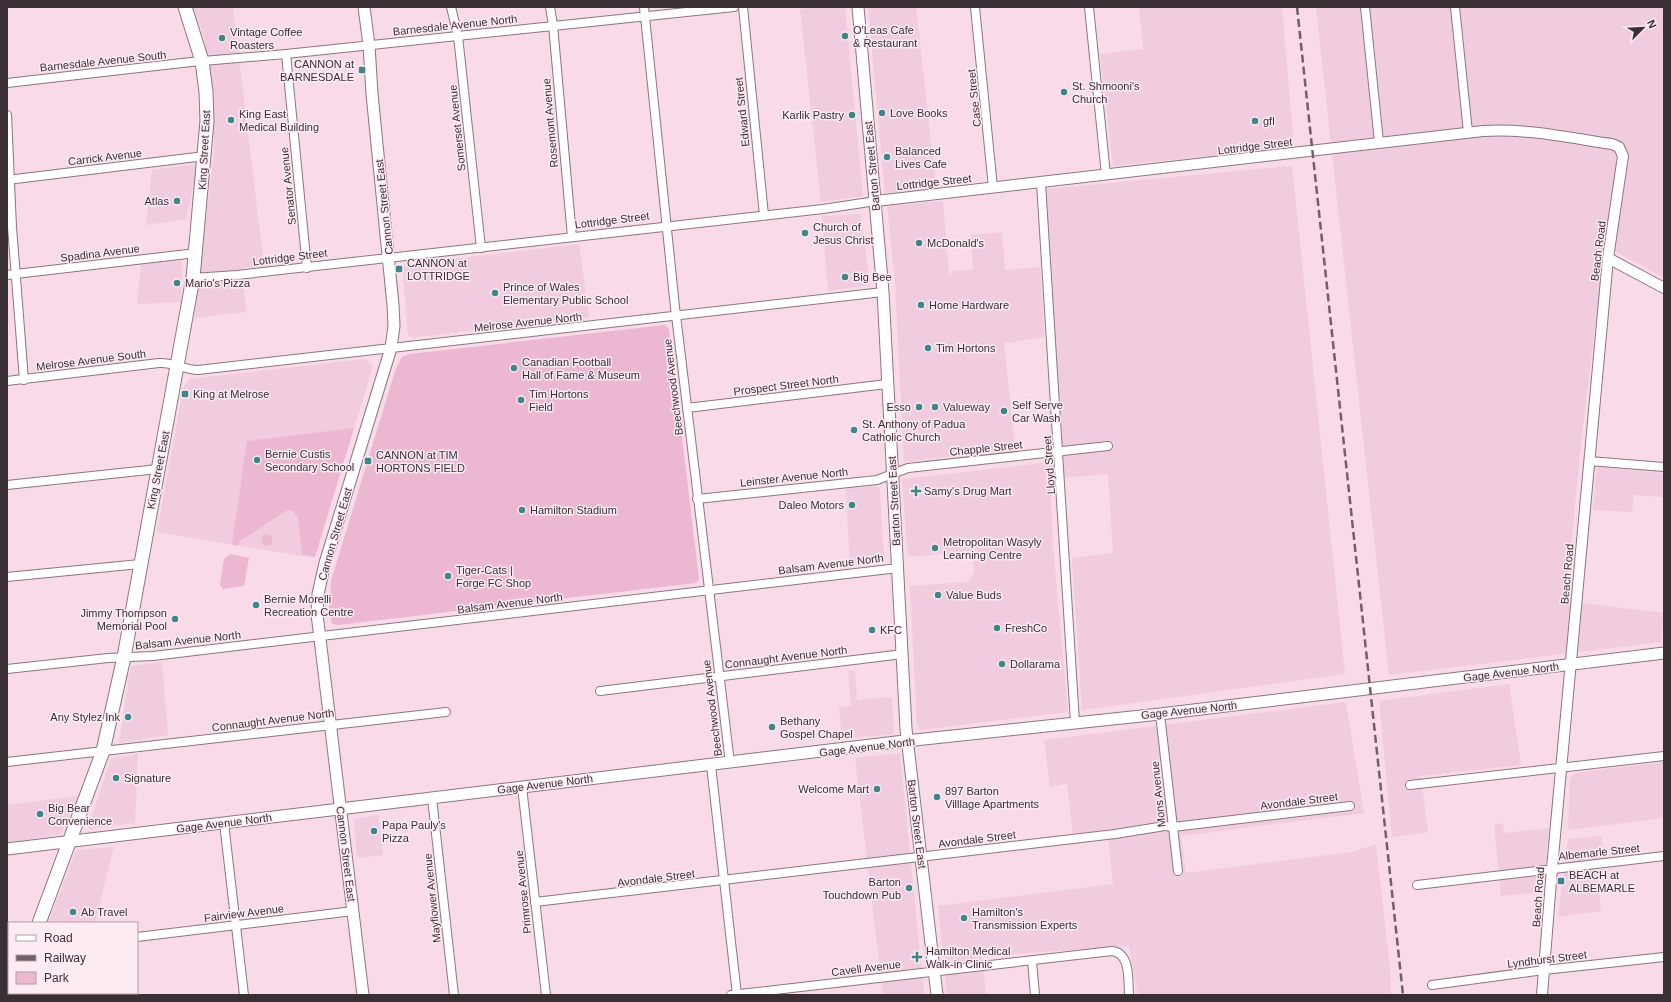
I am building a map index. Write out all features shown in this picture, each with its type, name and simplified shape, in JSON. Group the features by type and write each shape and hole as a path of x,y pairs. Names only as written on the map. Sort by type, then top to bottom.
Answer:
{"main road":[{"name":"King Street East","path":"39,922 103,751 124,657 193,278 205,156 207,108 202,61 185,7"},
{"name":"Cannon Street East","path":"363,995 317,614 318,594 325,563 390,348 394,315 372,94 369,45 364,7"},
{"name":"Barton Street East","path":"858,7 883,292 907,742 922,856 937,995"},
{"name":"Gage Avenue North","path":"7,849 1075,722 1160,714 1664,653"}],"street":[{"name":"Somerset Avenue","path":"451,7 458,36 481,248"},
{"name":"Rosemont Avenue","path":"550,7 553,25 572,237"},
{"name":"Beechwood Avenue","path":"644,7 676,316 730,763"},
{"name":"Barnesdale Avenue North","path":"202,61 286,54 734,7"},
{"name":"Edward Street","path":"743,7 764,215"},
{"name":"Case Street","path":"976,7 993,188"},
{"path":"1089,7 1106,175"},
{"path":"1365,7 1379,142"},
{"path":"1455,7 1468,132"},
{"name":"Senator Avenue","path":"286,54 307,268"},
{"name":"Barnesdale Avenue South","path":"7,83 202,61"},
{"path":"7,115 12,227 24,380"},
{"name":"Lottridge Street","path":"193,278 307,268 389,257 823,209 876,201 1041,183 1468,132 1499,130 1605,143 1619,147 1623,156"},
{"name":"Carrick Avenue","path":"9,180 205,156"},
{"name":"Beach Road","path":"1542,995 1561,767 1572,665 1608,258 1623,156"},
{"name":"Lloyd Street","path":"1041,183 1075,722"},
{"name":"Spadina Avenue","path":"7,275 196,253"},
{"path":"1608,258 1664,288"},
{"name":"Melrose Avenue North","path":"177,365 191,370 198,370 883,292"},
{"name":"Melrose Avenue South","path":"7,381 159,363 177,365"},
{"name":"Prospect Street North","path":"687,408 887,384"},
{"name":"Chapple Street","path":"892,474 908,468 1059,453 1108,446"},
{"path":"1589,460 1664,467"},
{"path":"7,485 158,468"},
{"name":"Leinster Avenue North","path":"697,499 877,480 892,474"},
{"path":"7,577 140,564"},
{"name":"Balsam Avenue North","path":"7,669 124,657 153,656 898,568"},
{"name":"Connaught Avenue North","path":"600,691 903,654"},
{"name":"Connaught Avenue North","path":"7,762 330,724 446,712"},
{"name":"Mons Avenue","path":"1160,714 1178,871"},
{"path":"1410,785 1664,756"},
{"name":"Beechwood Avenue","path":"711,765 725,881 735,995"},
{"name":"Primrose Avenue","path":"522,787 546,995"},
{"name":"Mayflower Avenue","path":"432,798 454,995"},
{"name":"Avondale Street","path":"535,902 725,881 922,856 1115,834 1165,826 1350,806"},
{"path":"224,823 244,995"},
{"name":"Albemarle Street","path":"1417,885 1664,856"},
{"name":"Fairview Avenue","path":"138,937 353,911"},
{"name":"Cavell Avenue","path":"735,995 1112,951 1122,955 1125,960 1129,995"},
{"name":"Lyndhurst Street","path":"1432,985 1544,970 1664,958"},
{"path":"1032,961 1035,995"}],"shaded area":[{"path":"192,7 233,7 264,266 242,268 246,312 194,318 214,153 212,81 203,34"},
{"path":"845,7 863,196 821,202 800,9"},
{"path":"868,7 916,7 936,188 885,193"},
{"path":"1139,7 1282,7 1294,147 1113,166 1100,54 1143,49"},
{"path":"1316,7 1664,7 1664,278 1605,246 1581,443 1566,601 1664,613 1661,642 1389,675"},
{"path":"198,164 186,219 146,225 152,170"},
{"path":"1292,166 1345,674 1082,710 1072,558 1113,553 1108,474 1050,479 1053,546 1068,712 921,730 917,726 910,586 968,582 974,572 973,551 908,557 902,479 1063,461 1046,189"},
{"path":"943,201 949,275 952,275 952,271 973,269 971,235 1002,232 1005,270 1040,267 1044,337 1004,343 1015,449 904,462 895,282 887,206"},
{"path":"861,214 870,285 828,291 822,216"},
{"name":"Prince of Wales Elementary Public School","path":"579,244 589,317 412,338 408,335 402,265"},
{"path":"182,260 181,302 137,304 141,264"},
{"name":"Bernie Custis Secondary School","path":"365,359 372,365 372,370 314,558 157,532 183,389 189,379"},
{"path":"1597,467 1664,473 1664,497 1634,495 1632,512 1593,510"},
{"path":"877,486 880,489 884,558 879,561 850,566 846,489"},
{"path":"162,662 168,735 119,743 131,666"},
{"path":"848,671 855,671 857,700 892,697 894,734 842,739 839,707 851,706"},
{"path":"1509,684 1521,765 1421,776 1428,832 1392,837 1379,701"},
{"path":"1346,702 1364,813 1181,836 1186,873 1352,852 1376,844 1390,969 1391,995 1138,995 1129,946 982,956 986,995 947,995 938,906 1113,884 1107,829 1073,835 1067,783 1050,787 1044,740"},
{"path":"900,753 924,995 883,995 855,758"},
{"path":"138,754 135,823 88,829 111,758"},
{"path":"1664,762 1664,818 1568,830 1570,779 1575,773"},
{"path":"78,796 61,834 7,843 7,805"},
{"path":"378,815 383,855 357,858 354,819"},
{"path":"1503,823 1504,833 1549,828 1542,892 1501,896 1494,825"},
{"path":"1601,836 1604,857 1596,870 1601,911 1558,917 1568,839"},
{"path":"114,847 95,922 48,922 76,850"}],"green space":[{"name":"Hamilton Stadium","path":"665,325 669,329 699,579 696,583 338,625 332,624 329,613 331,581 396,368 402,357 410,354"},
{"path":"354,428 315,557 302,554 298,517 292,510 286,511 240,541 237,546 232,545 247,441"},
{"path":"267,534 271,536 273,540 271,544 267,546 263,544 261,540 263,536"},
{"path":"230,554 249,558 244,586 223,589 220,585 224,559"}],"railway":[{"path":"1297,7 1403,995"}],"place":[{"name":"O'Leas Cafe & Restaurant","path":"845,36"},
{"name":"Vintage Coffee Roasters","path":"222,38"},
{"name":"CANNON at BARNESDALE","path":"362,70"},
{"name":"St. Shmooni's Church","path":"1064,92"},
{"name":"Love Books","path":"882,113"},
{"name":"Karlik Pastry","path":"852,115"},
{"name":"King East Medical Building","path":"231,120"},
{"name":"gfl","path":"1255,121"},
{"name":"Balanced Lives Cafe","path":"887,157"},
{"name":"Atlas","path":"177,201"},
{"name":"Church of Jesus Christ","path":"805,233"},
{"name":"McDonald's","path":"919,243"},
{"name":"CANNON at LOTTRIDGE","path":"399,269"},
{"name":"Big Bee","path":"845,277"},
{"name":"Mario's Pizza","path":"177,283"},
{"name":"Prince of Wales Elementary Public School","path":"495,293"},
{"name":"Home Hardware","path":"921,305"},
{"name":"Tim Hortons","path":"928,348"},
{"name":"Canadian Football Hall of Fame & Museum","path":"514,368"},
{"name":"King at Melrose","path":"185,394"},
{"name":"Tim Hortons Field","path":"521,400"},
{"name":"Esso","path":"919,407"},
{"name":"Valueway","path":"935,407"},
{"name":"Self Serve Car Wash","path":"1004,411"},
{"name":"St. Anthony of Padua Catholic Church","path":"854,430"},
{"name":"Bernie Custis Secondary School","path":"257,460"},
{"name":"CANNON at TIM HORTONS FIELD","path":"368,461"},
{"name":"Samy's Drug Mart","path":"916,491"},
{"name":"Daleo Motors","path":"852,505"},
{"name":"Hamilton Stadium","path":"522,510"},
{"name":"Metropolitan Wasyly Learning Centre","path":"935,548"},
{"name":"Tiger-Cats | Forge FC Shop","path":"448,576"},
{"name":"Value Buds","path":"938,595"},
{"name":"Bernie Morelli Recreation Centre","path":"256,605"},
{"name":"Jimmy Thompson Memorial Pool","path":"175,619"},
{"name":"FreshCo","path":"997,628"},
{"name":"KFC","path":"872,630"},
{"name":"Dollarama","path":"1002,664"},
{"name":"Any Stylez Ink","path":"128,717"},
{"name":"Bethany Gospel Chapel","path":"772,727"},
{"name":"Signature","path":"116,778"},
{"name":"Welcome Mart","path":"877,789"},
{"name":"897 Barton Villlage Apartments","path":"937,797"},
{"name":"Big Bear Convenience","path":"40,814"},
{"name":"Papa Pauly's Pizza","path":"374,831"},
{"name":"BEACH at ALBEMARLE","path":"1561,881"},
{"name":"Barton Touchdown Pub","path":"909,888"},
{"name":"Ab Travel","path":"73,912"},
{"name":"Hamilton's Transmission Experts","path":"964,918"},
{"name":"Hamilton Medical Walk-in Clinic","path":"917,957"}]}
